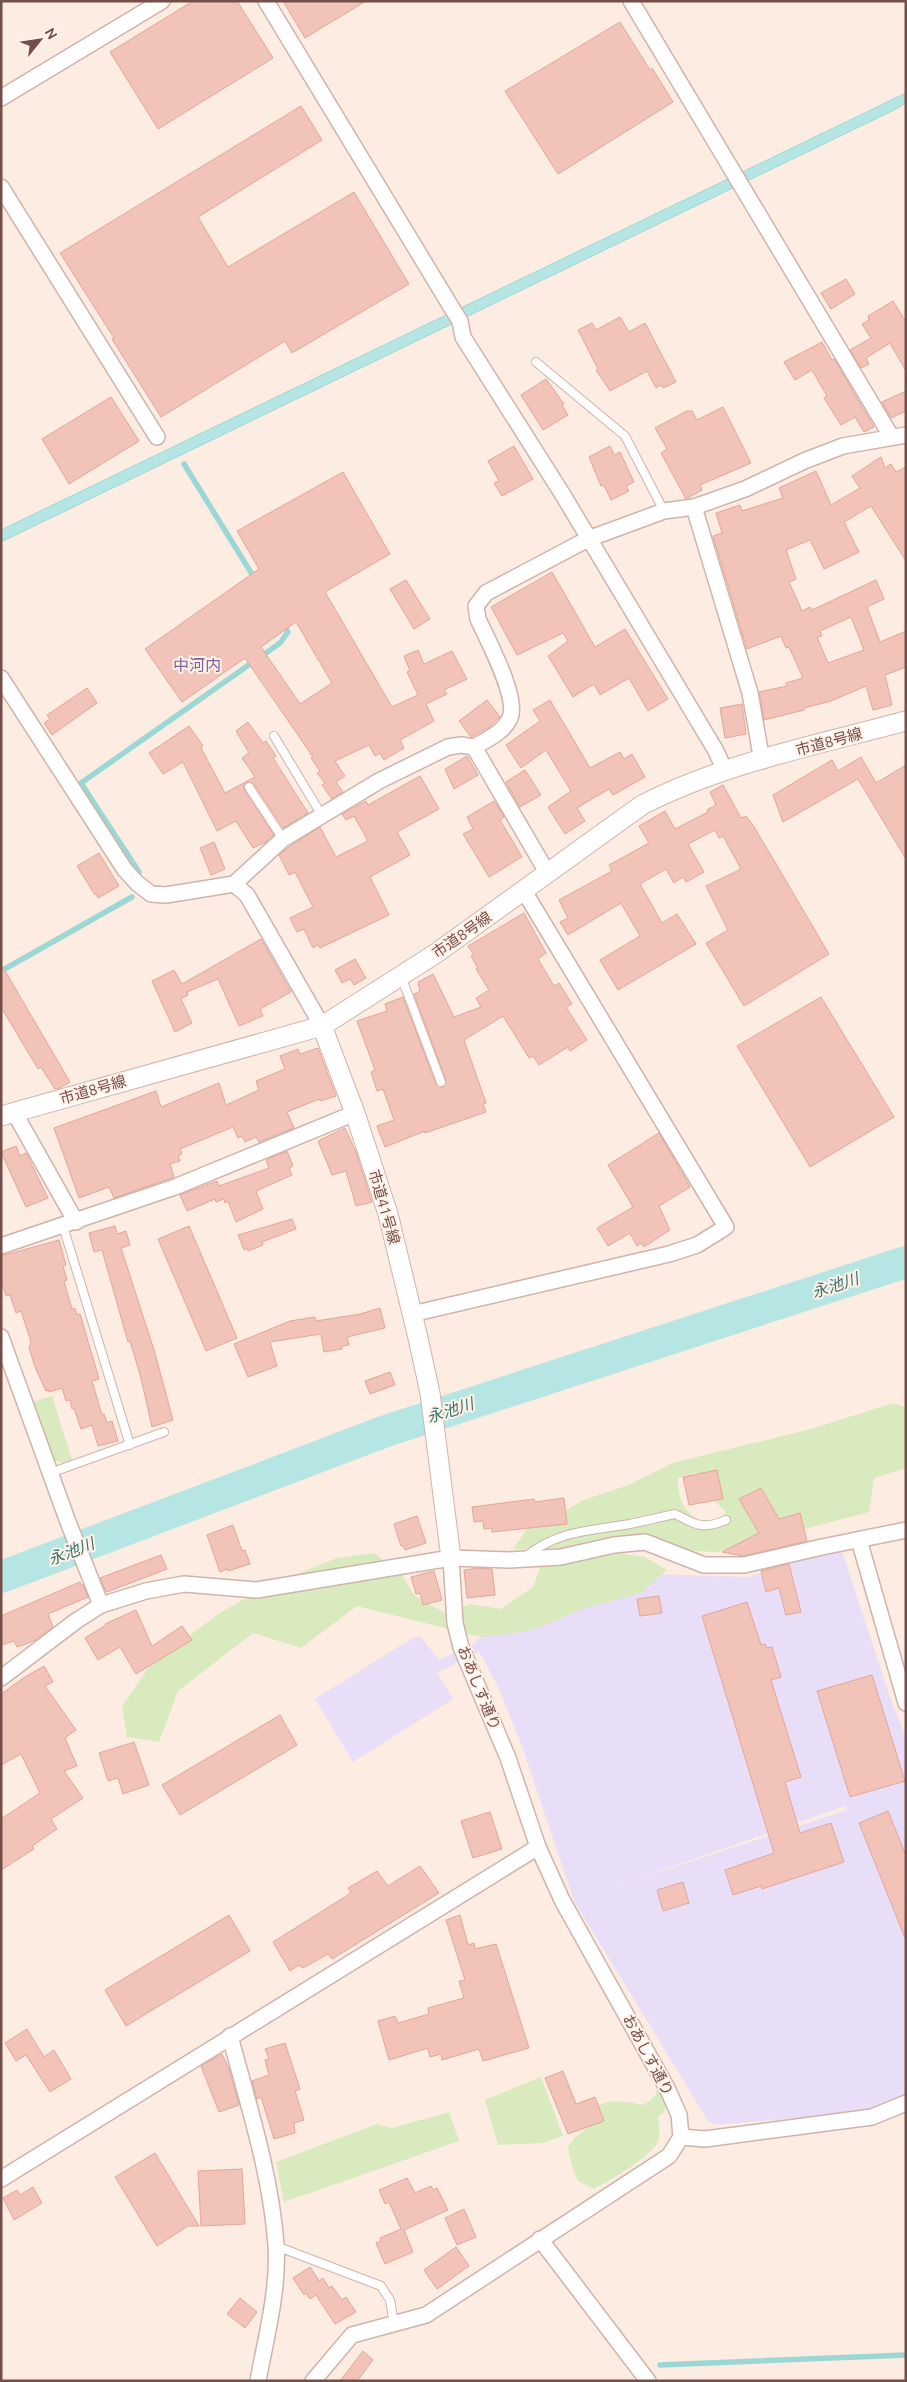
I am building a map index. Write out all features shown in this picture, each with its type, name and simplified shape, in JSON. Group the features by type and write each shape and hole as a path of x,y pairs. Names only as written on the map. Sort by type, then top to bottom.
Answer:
{"street":[{"path":"1,98 162,1"},
{"path":"266,1 457,316 462,337 563,495 711,742 725,771"},
{"path":"1,678 125,870 137,883 151,894 166,895 234,884 283,839 321,814 426,756 448,747 461,745 474,747 504,726 510,718 512,705 478,619 476,606 480,598 486,593 588,539 664,511 694,507 754,485 804,461 843,446 898,436 740,186 630,1"},
{"path":"1,187 157,437"},
{"path":"694,507 750,693 762,761"},
{"name":"市道8号線","path":"8,1114 322,1026 436,954 642,805 670,791 725,771 906,721"},
{"path":"474,747 548,874"},
{"path":"234,884 247,895 322,1026"},
{"path":"412,1314 669,1254 697,1245 726,1227 524,891"},
{"name":"市道41号線","path":"322,1026 356,1113 388,1214 430,1393 451,1558"},
{"path":"1,1246 175,1187 356,1113"},
{"path":"8,1114 70,1224"},
{"path":"1,1338 71,1530 101,1606"},
{"path":"1,1678 76,1621 101,1606 146,1590 184,1584 257,1590 451,1558 509,1560 561,1557 614,1545 645,1542 704,1565 744,1565 906,1530"},
{"path":"859,1540 906,1703"},
{"name":"おあしす通り","path":"451,1558 455,1623 461,1647 508,1758 538,1847 562,1900 668,2090 679,2115 681,2137"},
{"path":"1,2179 538,1847"},
{"path":"230,2036 262,2159 276,2246 270,2311 258,2381"},
{"path":"313,2381 352,2335 426,2315 669,2156 681,2137 705,2139 872,2117 906,2103"},
{"path":"540,2239 648,2381"}],"lane":[{"path":"536,362 625,436 664,511"},
{"path":"274,736 321,814"},
{"path":"249,787 283,839"},
{"path":"401,976 441,1082"},
{"path":"70,1224 130,1445"},
{"path":"50,1473 164,1432"},
{"path":"524,1558 540,1545 568,1533 630,1524 675,1514 698,1526 707,1526 726,1520"},
{"path":"276,2246 381,2286 390,2300 394,2324"}],"shaded area":[{"path":"841,1548 891,1700 906,1738 906,2098 862,2112 716,2125 708,2121 574,1901 521,1743 498,1687 479,1651 437,1673 453,1699 353,1762 315,1699 414,1637 421,1637 439,1660 474,1644 478,1639 491,1632 650,1574 748,1577","holes":["845,1806 847,1810 615,1887"]}],"green space":[{"path":"52,1396 72,1460 62,1463 54,1460 32,1402"},
{"path":"893,1403 906,1408 906,1468 874,1478 869,1512 717,1552 672,1550 637,1539 578,1552 513,1549 532,1522 559,1515 581,1501 629,1485 673,1463 811,1429","holes":["694,1473 710,1473 712,1490 717,1504 726,1511 722,1518 714,1523 706,1520 699,1522 682,1503 678,1478"]},
{"path":"611,1552 645,1557 667,1570 641,1593 585,1608 538,1628 511,1634 481,1637 357,1606 301,1648 253,1633 178,1691 159,1742 127,1737 122,1707 150,1665 220,1613 267,1586 337,1558 374,1553 401,1574 415,1596 445,1613 470,1604 501,1609 533,1587 541,1565 573,1562"},
{"path":"541,2077 563,2136 543,2143 498,2145 485,2100"},
{"path":"658,2086 667,2099 664,2112 658,2117 659,2139 651,2151 609,2181 594,2189 578,2181 572,2166 568,2147 587,2128 592,2117 593,2108 612,2102 644,2105 655,2096"},
{"path":"449,2112 459,2141 284,2202 276,2162 377,2124 392,2128"}],"water":[{"path":"906,93 906,103 896,109 1,542 1,530"}],"building":[{"path":"193,1 237,1 273,58 158,129 110,52"},
{"path":"283,1 366,1 305,38"},
{"path":"620,22 650,70 652,68 673,102 558,174 505,91"},
{"path":"301,106 322,140 198,217 228,267 354,192 409,284 292,353 285,341 161,417 60,253"},
{"path":"846,279 855,294 831,309 821,293"},
{"path":"893,301 906,322 906,371 890,343 866,358 869,364 861,368 850,350 871,338 862,324 869,320 868,316"},
{"path":"620,317 629,332 645,323 676,382 663,388 661,385 656,388 647,371 610,391 596,370 598,369 578,330 592,323 596,330"},
{"path":"822,342 874,427 864,432 855,417 841,425 824,398 827,396 812,370 795,380 784,362"},
{"path":"546,379 564,404 562,405 568,415 543,430 521,395"},
{"path":"906,391 906,411 891,418 882,402"},
{"path":"111,397 139,441 69,484 42,439"},
{"path":"723,407 751,463 700,485 702,490 686,499 661,453 667,449 655,428 687,411 692,411 697,420"},
{"path":"514,446 533,479 502,496 494,483 499,481 488,461"},
{"path":"610,446 614,455 620,452 634,482 626,486 629,491 611,500 604,485 601,486 589,457"},
{"path":"881,457 885,468 891,464 896,472 906,467 906,561 871,506 844,522 859,552 824,569 810,540 786,550 796,579 789,582 802,611 810,607 812,610 876,580 884,599 867,607 880,642 906,631 906,667 885,675 892,705 873,710 866,686 831,701 804,708 804,710 764,720 759,692 787,686 786,683 803,678 789,647 786,648 781,636 747,649 713,536 722,533 716,513 740,505 742,511 783,498 779,488 816,471 831,505 860,488 852,476","holes":["851,617 864,650 828,663 817,637 822,636 820,631"]},
{"path":"343,472 390,554 325,592 392,707 418,695 407,672 410,671 404,656 418,650 424,664 452,651 467,679 444,690 447,694 426,704 434,721 400,740 404,748 384,760 380,753 375,756 369,745 335,761 345,776 336,782 343,792 332,799 322,785 325,783 317,773 320,771 311,758 313,757 245,658 182,702 145,649 259,569 237,531","holes":["296,622 332,683 300,704 261,647"]},
{"path":"552,572 595,647 625,629 668,699 648,711 629,678 600,695 594,684 573,697 548,656 568,641 563,633 517,655 491,607"},
{"path":"406,580 430,619 414,629 390,589"},
{"path":"87,688 97,703 52,735 44,723 50,719 47,715"},
{"path":"487,700 500,717 489,727 471,737 459,721"},
{"path":"550,700 590,768 620,752 624,759 632,754 645,777 613,795 609,789 577,808 585,821 565,834 548,807 571,791 546,750 521,768 506,745 540,721 533,710"},
{"path":"742,704 746,734 725,738 720,708"},
{"path":"248,722 263,743 266,741 276,756 273,758 308,813 283,828 254,784 246,782 244,790 274,835 266,842 253,848 236,821 217,831 183,762 163,774 149,753 189,726 203,746 201,748 225,793 255,777 242,758 249,753 236,731"},
{"path":"467,756 478,775 454,789 445,769"},
{"path":"861,757 876,783 906,765 906,859 858,779 783,822 773,795 832,760 838,771"},
{"path":"525,770 541,795 520,807 506,782"},
{"path":"420,776 439,809 397,832 410,855 370,877 389,915 320,948 318,945 313,948 304,929 297,932 290,918 313,907 295,872 289,875 279,855 320,827 336,857 368,841 354,816 346,820 342,814 366,801 368,805"},
{"path":"723,785 741,818 746,816 753,825 829,954 744,1006 706,943 728,930 706,886 741,869 723,836 719,838 715,830 688,844 704,872 686,882 683,877 674,883 666,869 640,884 662,923 677,914 696,944 618,990 600,960 640,936 621,903 568,935 560,922 568,918 559,900 612,871 609,865 649,843 639,826 665,811 675,829 708,812 707,810 716,805 710,792"},
{"path":"494,801 504,817 500,820 522,857 489,877 463,834 473,829 467,817"},
{"path":"214,842 225,869 211,875 200,848"},
{"path":"99,853 119,886 98,898 77,866"},
{"path":"524,913 546,953 538,959 554,986 559,983 572,1004 566,1007 587,1040 570,1051 568,1047 539,1065 533,1056 529,1058 503,1016 464,1040 486,1103 483,1104 486,1112 425,1133 425,1131 385,1147 377,1126 394,1120 383,1089 377,1091 371,1072 375,1070 357,1021 387,1011 385,1004 403,997 436,1084 443,1087 446,1080 414,994 420,991 418,982 433,974 454,1017 481,1007 476,998 489,990 476,969 478,968 471,956 474,955 468,946"},
{"path":"261,939 291,992 260,1009 263,1016 239,1026 218,979 187,992 188,995 181,999 192,1023 175,1032 152,981 174,970 182,984"},
{"path":"355,959 366,978 354,985 350,979 342,983 335,970"},
{"path":"1,964 70,1082 60,1088 55,1089 41,1067 38,1069 1,1007"},
{"path":"821,997 894,1117 810,1167 737,1046"},
{"path":"318,1048 336,1096 320,1101 319,1099 287,1112 294,1128 259,1142 256,1137 245,1142 242,1136 238,1138 233,1127 180,1149 182,1154 178,1156 180,1161 170,1164 174,1177 114,1198 109,1187 79,1198 54,1128 156,1091 161,1107 219,1083 226,1105 259,1090 256,1081 285,1069 280,1056 298,1049 300,1054"},
{"path":"345,1128 356,1152 372,1202 356,1206 346,1171 332,1175 318,1141"},
{"path":"659,1133 690,1187 659,1206 670,1230 644,1247 641,1243 637,1246 630,1233 608,1246 597,1228 633,1207 608,1165"},
{"path":"16,1146 20,1156 26,1153 48,1198 26,1207 1,1152"},
{"path":"287,1151 293,1166 289,1168 292,1175 256,1191 263,1209 236,1222 228,1201 225,1203 224,1199 216,1202 215,1199 187,1211 180,1195 217,1181 219,1186 269,1168 266,1160"},
{"path":"292,1219 296,1229 262,1242 263,1245 248,1251 247,1248 244,1250 238,1235"},
{"path":"115,1226 117,1234 126,1231 130,1245 121,1248 154,1350 173,1420 152,1427 141,1378 130,1341 128,1342 102,1250 94,1252 89,1233"},
{"path":"189,1226 237,1338 206,1351 158,1239"},
{"path":"59,1240 66,1265 63,1266 67,1280 64,1281 72,1309 75,1308 77,1315 80,1314 99,1379 92,1381 102,1415 104,1414 107,1423 112,1421 118,1441 98,1446 92,1425 81,1429 74,1408 72,1409 70,1400 66,1401 62,1388 49,1392 49,1390 46,1391 29,1348 31,1342 21,1311 16,1313 10,1295 6,1296 1,1280 1,1256"},
{"path":"380,1308 385,1328 347,1337 349,1345 342,1346 342,1349 324,1352 321,1334 270,1342 277,1366 248,1377 234,1344 290,1321 315,1317 316,1321 360,1314"},
{"path":"390,1372 395,1385 370,1394 365,1381"},
{"path":"717,1470 723,1499 689,1505 683,1477"},
{"path":"761,1488 779,1519 800,1513 807,1541 743,1556 722,1552 759,1533 739,1499"},
{"path":"564,1498 567,1524 492,1532 492,1528 484,1529 483,1521 474,1522 472,1507 534,1499 535,1502"},
{"path":"417,1516 426,1543 405,1550 403,1545 401,1546 394,1524"},
{"path":"233,1525 242,1551 245,1550 250,1564 220,1572 207,1535"},
{"path":"161,1555 167,1569 107,1592 105,1590 100,1578"},
{"path":"789,1564 801,1612 786,1615 779,1588 766,1592 761,1571"},
{"path":"492,1569 495,1595 467,1598 464,1570"},
{"path":"434,1571 442,1600 423,1605 420,1593 416,1594 411,1577"},
{"path":"80,1582 88,1597 48,1614 53,1627 36,1640 20,1646 17,1647 14,1641 1,1645 1,1616"},
{"path":"659,1596 662,1613 640,1616 637,1599"},
{"path":"747,1602 761,1645 765,1644 767,1648 772,1647 781,1677 771,1680 801,1777 785,1782 800,1833 831,1823 844,1862 762,1889 761,1886 733,1895 725,1870 774,1853 702,1616"},
{"path":"136,1610 152,1646 182,1626 192,1640 136,1674 120,1647 98,1660 85,1638 105,1624"},
{"path":"44,1666 53,1682 45,1686 76,1730 65,1738 77,1766 64,1771 83,1798 51,1819 57,1829 32,1846 34,1849 1,1870 1,1819 40,1793 21,1754 1,1765 1,1694"},
{"path":"872,1675 905,1781 850,1797 817,1691"},
{"path":"280,1715 297,1745 180,1815 162,1785"},
{"path":"134,1742 149,1785 123,1794 118,1778 108,1781 99,1753"},
{"path":"888,1811 906,1856 905,1938 859,1823"},
{"path":"490,1812 502,1849 473,1858 461,1821"},
{"path":"420,1866 439,1893 332,1959 328,1954 303,1968 299,1965 290,1971 273,1942 348,1895 351,1892 348,1888 377,1871 388,1886"},
{"path":"683,1882 689,1903 663,1911 657,1890"},
{"path":"229,1915 250,1951 126,2026 105,1990"},
{"path":"460,1915 468,1945 474,1943 475,1949 496,1944 529,2048 483,2061 479,2049 442,2060 441,2054 430,2057 428,2048 389,2060 378,2021 395,2016 398,2023 429,2014 428,2008 464,1998 459,1981 465,1980 446,1920"},
{"path":"27,2029 44,2057 54,2050 71,2079 50,2092 26,2055 16,2061 5,2043"},
{"path":"285,2043 300,2089 295,2091 304,2120 294,2123 295,2133 274,2139 261,2097 257,2099 252,2081 269,2075 265,2060 269,2059 265,2049"},
{"path":"222,2054 229,2069 239,2105 219,2112 201,2066"},
{"path":"563,2071 576,2104 595,2097 604,2121 568,2134 545,2078"},
{"path":"155,2153 199,2226 188,2226 157,2246 115,2177"},
{"path":"242,2169 245,2224 201,2226 198,2171"},
{"path":"407,2178 415,2193 431,2186 433,2190 437,2188 448,2210 404,2230 413,2252 385,2264 376,2243 381,2241 380,2238 401,2229 389,2202 385,2204 379,2190"},
{"path":"33,2187 42,2203 14,2220 3,2198 17,2190 20,2195"},
{"path":"464,2209 476,2237 457,2245 445,2218"},
{"path":"456,2247 469,2266 437,2289 424,2270"},
{"path":"310,2267 319,2281 323,2278 329,2288 332,2286 342,2300 346,2297 356,2312 335,2324 316,2295 310,2299 306,2293 304,2295 293,2278"},
{"path":"240,2298 257,2312 245,2328 227,2314"},
{"path":"363,2351 373,2360 357,2381 340,2381"}],"waterway":[{"path":"184,464 255,579"},
{"path":"139,872 81,783 280,643 288,632 283,623"},
{"path":"1,971 132,897"},
{"name":"永池川","path":"1,1577 386,1431 906,1262"},
{"path":"660,2365 906,2355"}],"district":[{"name":"中河内","path":"197,665"}]}
